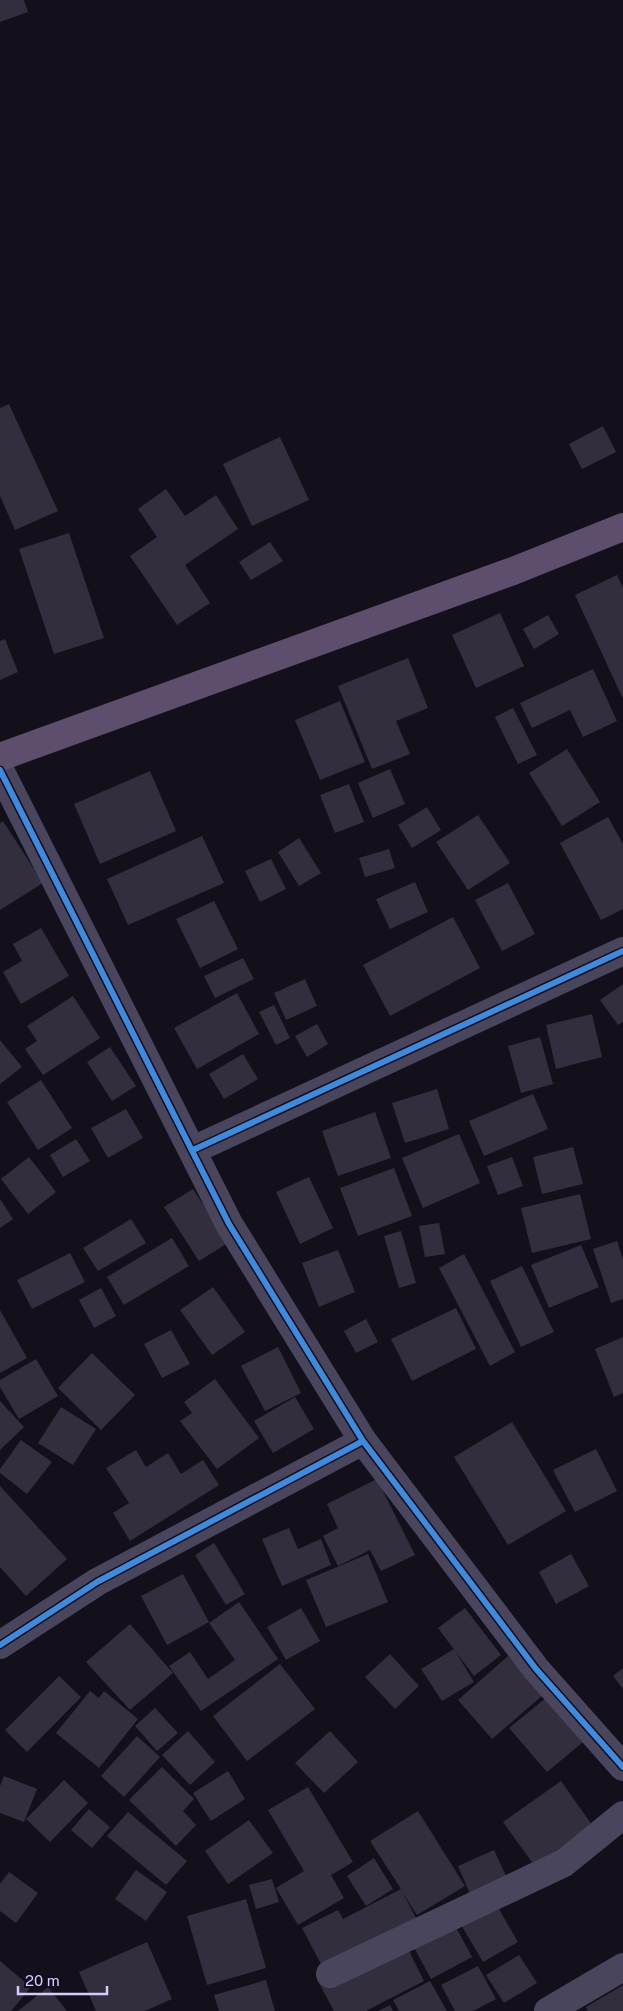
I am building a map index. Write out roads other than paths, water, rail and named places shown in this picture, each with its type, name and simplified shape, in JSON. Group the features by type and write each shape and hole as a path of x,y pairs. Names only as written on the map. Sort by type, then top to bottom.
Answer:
{"main road":[{"path":"0,757 514,571 623,527"}],"street":[{"path":"0,770 229,1224 363,1441 536,1669 623,1767"},
{"path":"193,1150 623,951"},
{"path":"0,1645 97,1582 363,1441"},
{"path":"330,1974 564,1863 623,1816"},
{"path":"548,2011 623,1966"}]}
